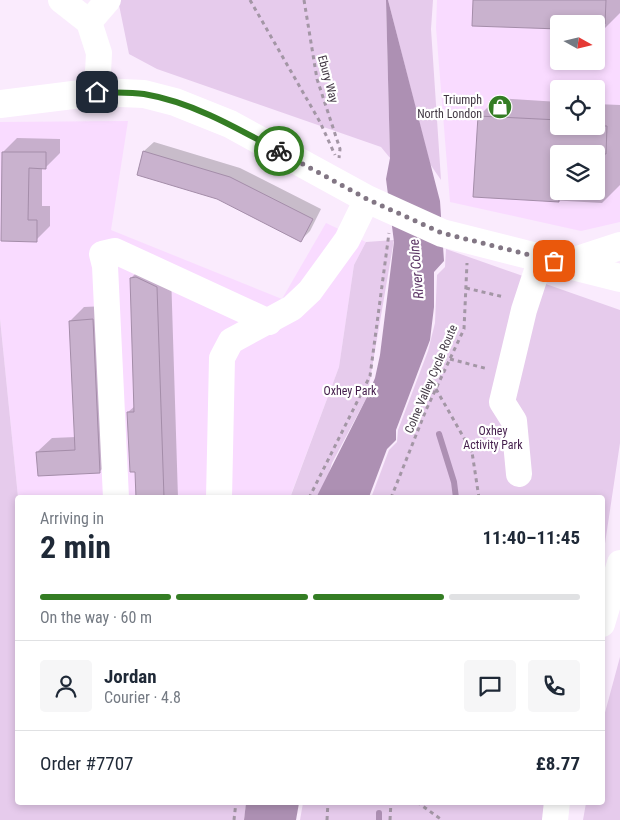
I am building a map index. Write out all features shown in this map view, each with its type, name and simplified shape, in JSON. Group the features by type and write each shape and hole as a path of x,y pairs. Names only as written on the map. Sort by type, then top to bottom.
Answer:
{"main road":[{"path":"0,104 97,92 144,94 175,102 230,124 378,205 442,233 568,263 620,278"},
{"path":"568,263 620,246"}],"street":[{"path":"61,0 89,22 99,53 97,92"},
{"path":"89,22 108,0"},
{"path":"219,495 222,358 231,341 292,308 310,291 347,240 378,205"},
{"path":"116,495 105,266 102,254 115,251 269,322"},
{"path":"519,474 514,421 502,402 524,310 541,258"},
{"path":"605,614 620,563"},
{"path":"555,820 558,805"}],"path":[{"name":"Ebury Way","path":"250,0 320,122 338,162 340,149 317,80 304,0"},
{"path":"310,495 370,376 380,309 378,205"},
{"name":"Colne Valley Cycle Route","path":"392,495 436,389 464,329 468,256"},
{"path":"450,359 508,374"},
{"path":"436,389 472,452 479,495"},
{"path":"472,452 502,402"},
{"path":"234,820 236,805"},
{"path":"326,820 328,805"},
{"path":"390,820 391,805"},
{"path":"421,805 442,820"}],"shaded area":[{"path":"437,0 620,0 620,222 581,231 450,202 436,28"},
{"path":"128,121 111,230 282,299 326,223 366,242 354,265 339,367 291,495 18,495 0,319 0,122"}],"green space":[{"path":"121,0 386,0 390,158 381,147 157,69 129,54 119,5"},
{"path":"388,0 433,0 431,29 441,180 430,164"},
{"name":"Oxhey Park","path":"394,240 367,397 332,463 323,495 291,495 339,367 354,265 366,242"},
{"name":"Oxhey Activity Park","path":"446,249 620,310 620,443 605,544 605,495 372,495 389,450 397,442 398,430 428,351 435,323 437,275 445,267"},
{"path":"0,319 18,495 15,495 15,805 246,805 244,820 0,820"},
{"path":"620,657 620,820 583,820 586,805 605,805 605,713"},
{"path":"303,805 549,805 545,820 300,820"}],"water":[{"name":"River Colne","path":"386,0 388,0 440,201 444,261 434,272 434,307 430,340 396,430 396,440 387,449 370,495 318,495 367,397 375,378 380,355 394,242 386,179 390,158"},
{"path":"246,805 299,805 296,820 244,820"}],"building":[{"path":"473,0 606,0 605,24 605,15 550,15 550,29 472,26"},
{"path":"478,116 550,120 550,135 605,135 605,126 607,126 606,154 605,145 550,145 550,200 559,200 559,202 473,197"},
{"path":"143,151 230,177 313,219 301,242 217,199 137,175"},
{"path":"2,152 46,152 46,169 29,168 28,220 37,220 37,242 1,241"},
{"path":"136,277 157,287 164,495 136,495 135,472 130,472 127,412 134,412 130,278"},
{"path":"93,319 100,473 38,476 36,452 75,450 69,321"}],"waterway":[{"path":"439,434 454,482 456,495"},
{"path":"379,813 379,820"}],"way so far":[{"path":"279,151 333,182 442,233 554,261"}],"place":[{"name":"Triumph North London","path":"500,107"}],"route":[{"path":"97,92 144,94 175,102 230,124 279,151"}]}
